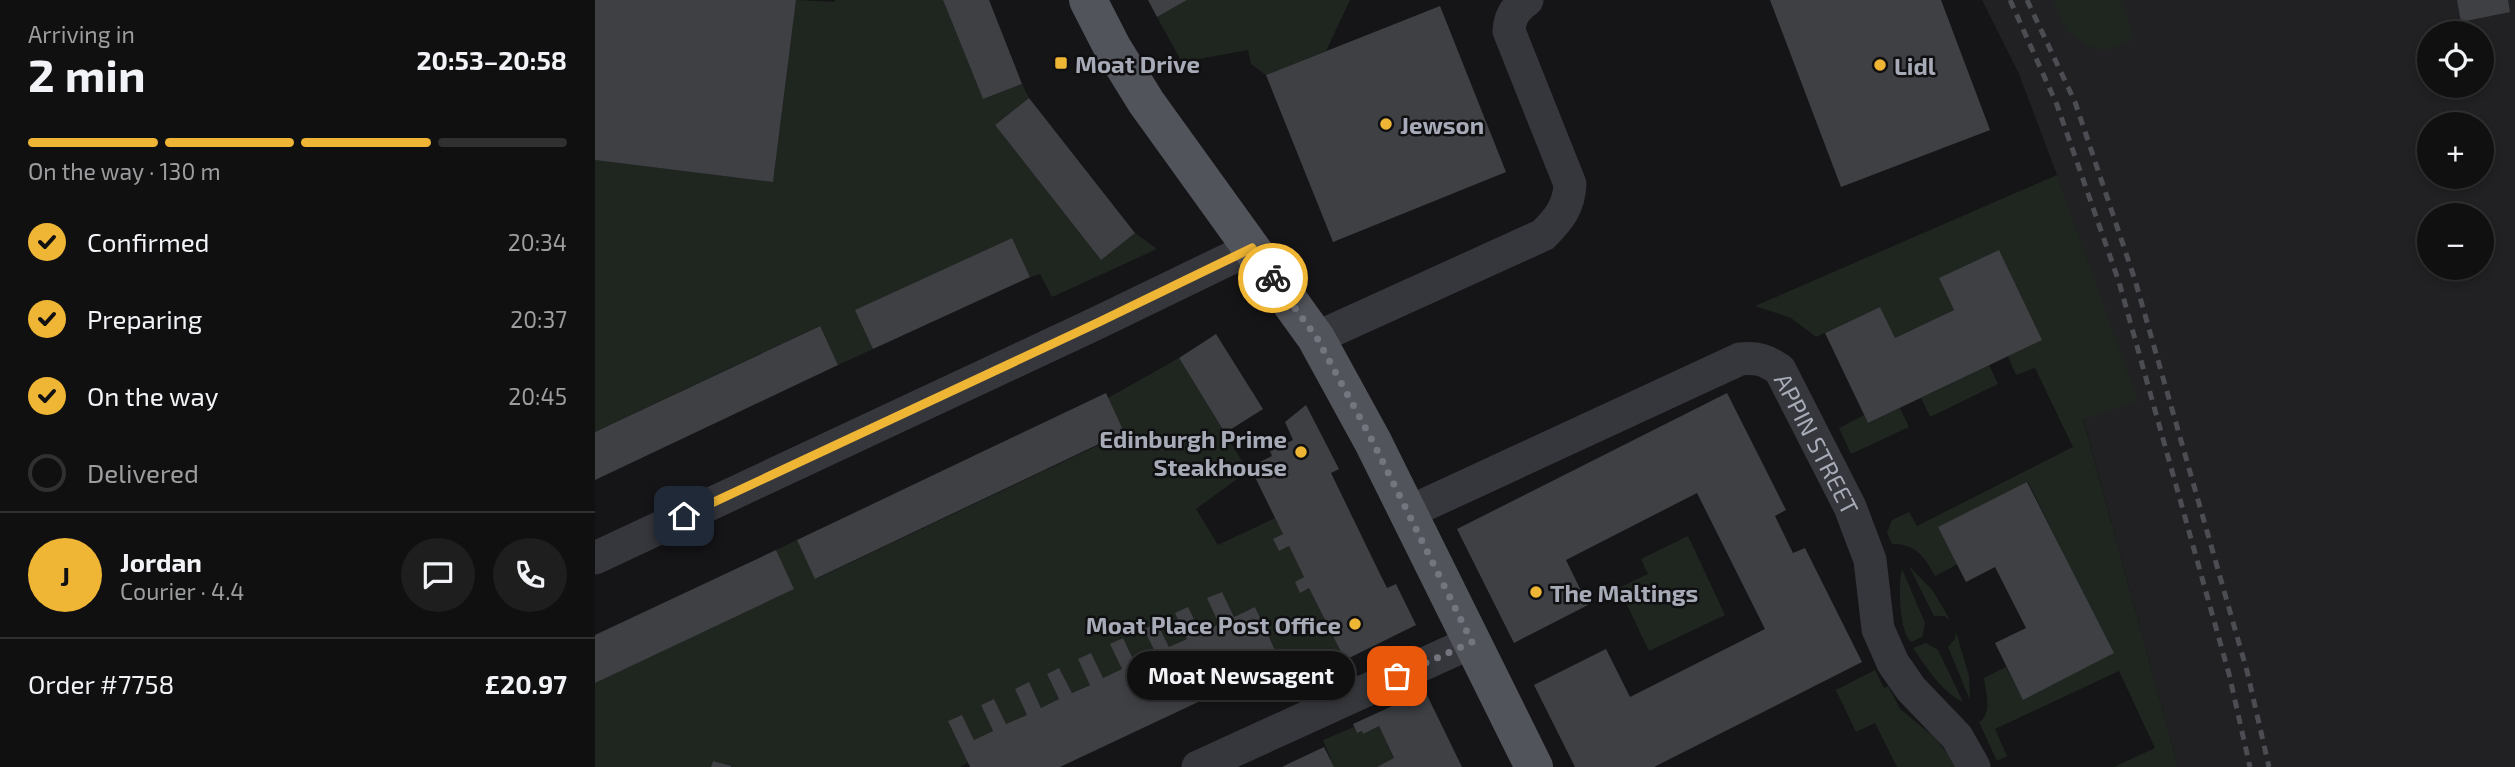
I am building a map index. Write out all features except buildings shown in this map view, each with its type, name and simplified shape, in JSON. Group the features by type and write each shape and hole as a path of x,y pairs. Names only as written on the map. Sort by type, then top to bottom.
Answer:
{"main road":[{"path":"1089,0 1112,47 1146,102 1317,338 1373,442 1534,767"}],"street":[{"path":"1317,338 1543,235 1559,219 1569,201 1570,184 1509,31 1510,19 1516,9 1527,0"},
{"path":"595,558 1252,248"},
{"name":"APPIN STREET","path":"1407,513 1740,359 1754,357 1767,361 1780,370 1850,507 1870,560 1878,629 1893,663 1911,689 1957,737 1974,767"},
{"path":"1198,767 1472,642"}],"shaded area":[{"path":"796,0 943,0 983,99 1022,84 1029,98 995,125 1100,259 1135,233 1157,249 1052,297 1040,274 1030,277 1012,238 856,310 873,349 838,365 819,326 595,432 595,160 773,182"},
{"path":"1187,0 1350,0 1326,51 1266,75 1251,64 1248,50 1182,62 1157,17"},
{"path":"1982,0 2515,0 2515,767 2178,767 2083,418 2137,400 2019,74"},
{"path":"2053,0 2122,0 2133,40 2111,49 2095,49 2067,32"},
{"path":"2057,175 2138,401 2083,419 2178,767 2114,767 2155,748 2119,671 1995,729 2007,756 1997,761 1979,722 1987,708 1984,678 2006,667 2023,699 2113,653 2028,482 1939,527 1958,564 1935,576 1918,552 1907,546 1892,544 1887,533 1892,520 1909,512 1917,526 2073,447 2035,368 2016,375 2008,356 2041,340 1999,250 1940,278 1954,310 1895,338 1880,307 1816,337 1791,318 1755,306"},
{"path":"1179,358 1248,471 1196,509 1218,545 1275,518 1283,534 1273,539 1279,551 1289,546 1304,577 1301,592 1309,588 1345,660 1291,683 1255,607 1234,617 1221,592 1208,598 1219,624 1201,633 1188,607 1187,639 1169,647 1157,623 1145,629 1156,654 1135,663 1123,638 1111,644 1122,669 1072,693 1059,668 1047,674 1059,699 1041,708 1029,683 1015,689 1027,715 1006,724 994,699 981,705 993,731 974,740 962,715 949,721 968,763 960,767 733,767 713,761 711,767 595,767 595,683 793,588 776,550 797,540 816,579 1124,433 1108,398"},
{"path":"1989,365 1998,384 1930,417 1921,398"},
{"path":"1900,408 1909,427 1851,454 1839,428 1864,415 1868,423"},
{"path":"1688,536 1725,615 1649,651 1619,588 1648,574 1641,559"},
{"path":"1909,566 1933,591 1950,620 1944,616 1934,616"},
{"path":"1902,569 1925,623 1922,637 1911,642 1902,618"},
{"path":"1956,632 1969,676 1970,700 1948,647 1955,639"},
{"path":"1926,643 1938,650 1963,702 1941,685 1913,648"},
{"path":"1875,670 1884,688 1888,686 1900,709 1933,736 1959,767 1897,767 1875,723 1856,732 1836,690"},
{"path":"1379,726 1394,759 1377,767 1334,767 1323,740 1354,727 1357,733 1362,731 1363,734"}],"railway":[{"path":"2010,0 2057,105 2119,282 2229,674 2250,767"},
{"path":"2027,0 2075,102 2135,280 2247,671 2269,767"}],"way so far":[{"path":"1273,278 1317,338 1373,442 1472,642 1397,676"}],"place":[{"name":"Moat Drive","path":"1061,63"},
{"name":"Lidl","path":"1880,65"},
{"name":"Jewson","path":"1386,124"},
{"name":"Edinburgh Prime Steakhouse","path":"1301,452"},
{"name":"The Maltings","path":"1536,592"},
{"name":"Moat Place Post Office","path":"1355,624"},
{"name":"Moat Newsagent","path":"1397,676"}],"route":[{"path":"684,516 1252,248 1273,278"}]}
